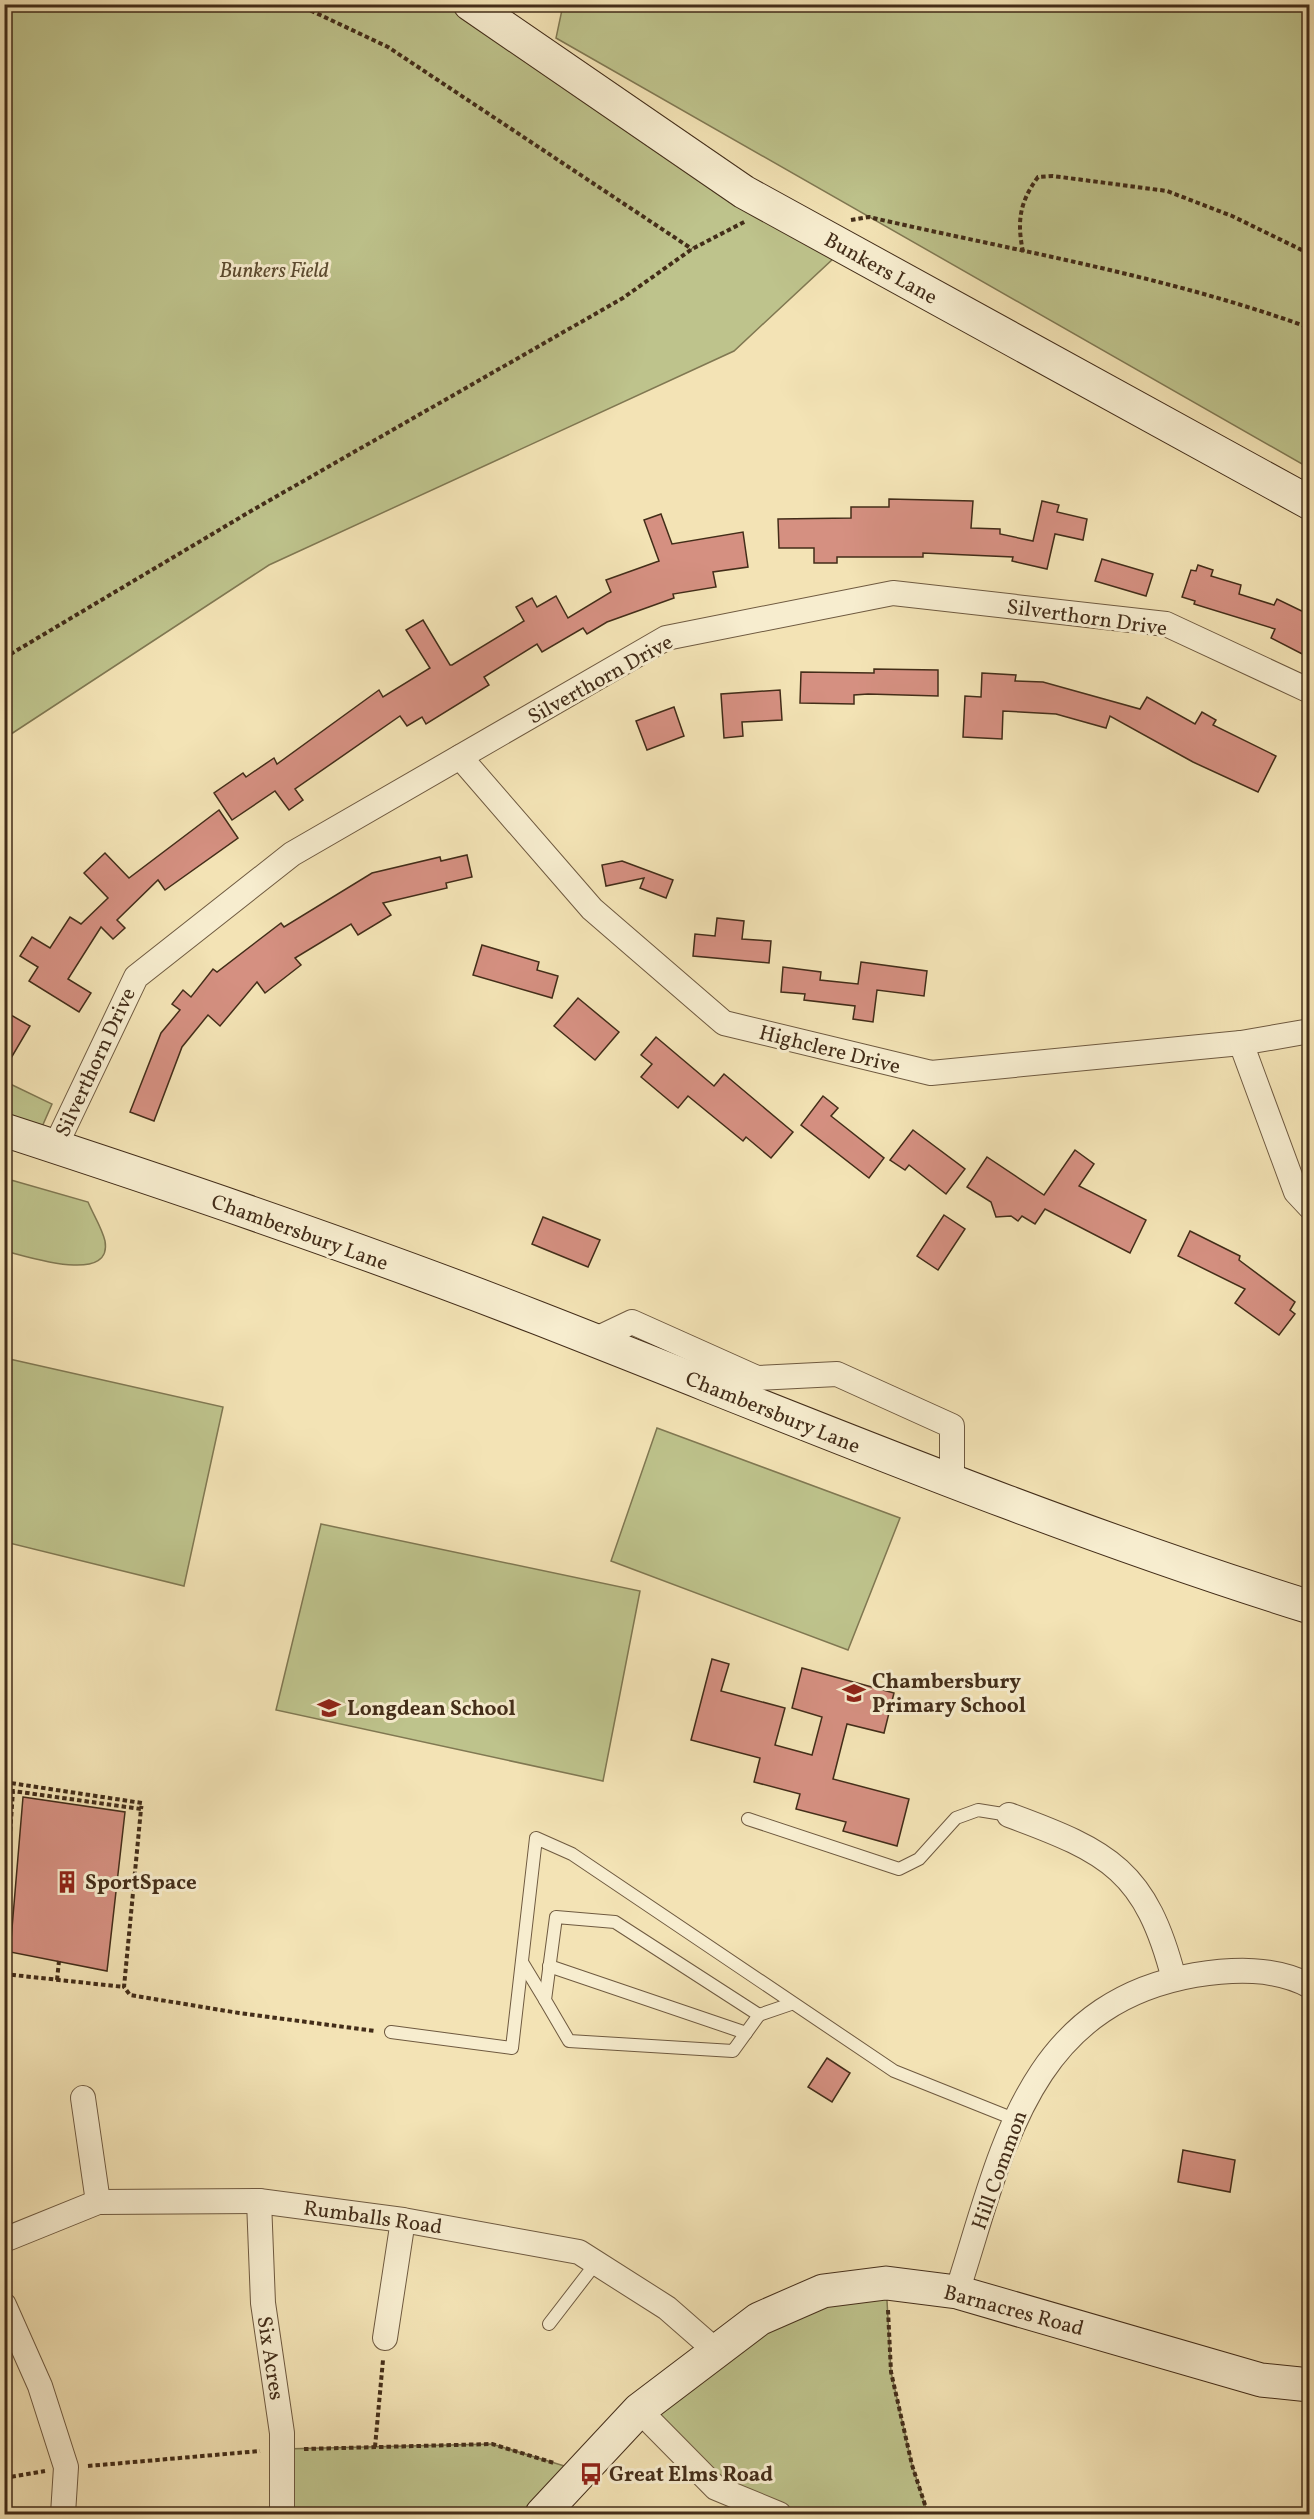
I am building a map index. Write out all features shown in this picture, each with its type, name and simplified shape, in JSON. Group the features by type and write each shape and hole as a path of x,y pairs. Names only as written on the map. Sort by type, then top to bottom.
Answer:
{"street":[{"name":"Bunkers Lane","path":"470,4 744,192 1310,503"},
{"name":"Silverthorn Drive","path":"55,1147 135,977 292,854 666,638 893,593 1166,624 1310,691"},
{"name":"Highclere Drive","path":"460,756 592,909 724,1023 931,1073 1241,1043 1310,1031"},
{"path":"1241,1043 1296,1192 1310,1207"},
{"name":"Chambersbury Lane","path":"4,1130 289,1228 594,1340 952,1484 1240,1586 1310,1607"},
{"name":"Chambersbury Lane","path":"594,1340 632,1322 757,1378 837,1374 952,1426 952,1484"},
{"path":"1009,1815 1069,1837 1108,1859 1145,1899 1167,1950 1174,1979"},
{"name":"Hill Common","path":"957,2292 1014,2120 1036,2078 1067,2040 1112,2003 1174,1979 1229,1970 1291,1976 1310,1986"},
{"path":"83,2098 98,2202"},
{"name":"Rumballs Road","path":"4,2240 98,2202 259,2201 403,2220 579,2252 667,2308 715,2350"},
{"name":"Six Acres","path":"259,2201 262,2303 282,2433 282,2514"},
{"path":"385,2338 403,2220"},
{"name":"Barnacres Road","path":"542,2514 639,2410 715,2350 759,2319 823,2291 886,2283 957,2292 1261,2380 1310,2385"},
{"path":"4,2305 40,2386 66,2468 63,2514"},
{"path":"639,2410 716,2488 778,2514"}],"lane":[{"path":"748,1819 899,1869 919,1859 956,1818 978,1810 1009,1815"},
{"path":"391,2032 512,2048 536,1838 572,1854 894,2072 1014,2120"},
{"path":"545,2000 556,1917 615,1922 759,2015"},
{"path":"522,1962 568,2041 733,2051 759,2015 791,2004"},
{"path":"549,1966 746,2033"},
{"path":"549,2324 596,2263"}],"path":[{"path":"297,4 388,47 692,249"},
{"path":"1023,252 1018,226 1026,193 1038,177 1053,176 1167,191 1232,216 1310,254"},
{"path":"4,658 241,517 623,298 692,249 772,208"},
{"path":"825,237 841,221 869,217 1240,302 1310,328"},
{"path":"33,1787 34,1780"},
{"path":"4,1813 5,1783 142,1803 124,1987 130,1995 239,2013 391,2032"},
{"path":"60,1784 60,1791"},
{"path":"4,1921 11,1847 13,1791 141,1809"},
{"path":"121,1793 121,1800"},
{"path":"4,1839 11,1847"},
{"path":"4,1846 11,1847"},
{"path":"57,1980 59,1961"},
{"path":"4,1974 124,1987"},
{"path":"886,2283 891,2372 912,2465 928,2514"},
{"path":"375,2447 385,2338"}],"green space":[{"name":"Bunkers Field","path":"5,5 467,5 835,257 734,351 269,565 5,738"},
{"path":"563,5 1309,5 1309,468 556,38"},
{"path":"4,1081 52,1104 41,1129 5,1117"},
{"path":"4,1178 88,1202 104,1236 104,1255 95,1262 82,1265 47,1261 5,1251"},
{"path":"5,1358 223,1407 184,1586 5,1542"},
{"path":"657,1428 900,1518 848,1650 611,1561"},
{"path":"321,1524 640,1591 603,1781 276,1710"},
{"path":"886,2283 891,2372 912,2465 928,2514 779,2514 716,2488 639,2410 759,2319"},
{"path":"492,2444 591,2474 548,2514 282,2514 282,2449"}],"building":[{"path":"889,499 973,501 971,528 1000,529 1000,534 1033,541 1042,501 1059,505 1057,512 1087,519 1083,540 1055,534 1047,569 1012,561 1013,557 923,553 923,557 837,557 837,563 814,563 814,548 779,548 778,519 851,518 851,507 889,507"},
{"path":"661,514 672,544 743,532 748,567 713,572 716,587 673,594 674,598 607,622 587,634 583,628 542,652 537,644 484,677 489,685 426,724 422,717 407,726 400,716 295,789 303,800 289,810 275,791 232,820 214,793 243,773 246,777 274,758 277,764 379,690 383,697 430,668 406,630 423,620 452,665 524,621 516,607 532,598 537,607 556,596 568,618 611,592 606,580 659,561 644,520"},
{"path":"1102,559 1153,574 1146,596 1095,581"},
{"path":"1198,565 1213,570 1211,576 1241,585 1239,594 1274,605 1277,599 1310,615 1310,658 1271,638 1275,629 1194,604 1195,601 1182,597 1191,570 1196,571"},
{"path":"874,669 938,670 938,696 868,694 854,695 854,704 800,703 801,672 874,673"},
{"path":"982,673 1016,675 1015,681 1043,682 1140,709 1147,697 1195,724 1202,712 1216,720 1213,725 1276,756 1258,792 1193,762 1110,716 1106,728 1056,714 1003,711 1002,739 963,737 965,696 981,697"},
{"path":"780,690 782,720 742,722 743,736 724,738 721,694"},
{"path":"674,707 684,736 647,750 636,721"},
{"path":"219,810 238,838 165,890 158,880 117,920 125,928 113,939 101,927 68,979 91,993 79,1012 29,981 38,967 20,956 32,937 50,948 70,917 81,924 108,898 84,873 105,853 129,878"},
{"path":"467,855 472,877 446,883 447,888 383,903 391,915 358,935 351,924 295,958 301,965 265,993 257,982 220,1026 208,1015 182,1047 154,1121 130,1112 161,1033 180,1010 172,1004 183,990 191,997 213,969 217,972 281,923 284,927 372,873 440,857 441,861"},
{"path":"622,861 673,880 666,898 640,888 644,878 606,886 602,865"},
{"path":"717,918 744,921 742,939 771,941 769,963 693,956 695,934 715,936"},
{"path":"482,945 539,962 537,970 558,976 552,998 473,975"},
{"path":"861,962 927,971 924,996 877,990 873,1022 853,1019 855,1006 804,1000 805,994 781,992 783,967 821,972 820,980 858,984"},
{"path":"578,998 619,1032 595,1060 554,1026"},
{"path":"4,1011 30,1026 4,1070"},
{"path":"656,1037 714,1086 724,1074 793,1132 771,1158 746,1137 743,1141 688,1096 678,1108 641,1077 652,1064 641,1055"},
{"path":"823,1096 838,1108 831,1116 884,1158 869,1178 801,1125"},
{"path":"913,1130 965,1169 946,1194 909,1165 905,1170 890,1160"},
{"path":"1075,1150 1094,1164 1079,1186 1146,1220 1130,1253 1045,1209 1035,1224 1022,1216 1018,1221 1011,1216 996,1217 991,1202 967,1187 987,1157 1044,1195"},
{"path":"944,1215 965,1229 938,1270 917,1256"},
{"path":"543,1217 600,1240 588,1267 532,1244"},
{"path":"1190,1231 1240,1256 1239,1260 1295,1302 1290,1310 1295,1314 1279,1335 1235,1303 1245,1289 1178,1256"},
{"path":"712,1659 729,1664 721,1691 785,1708 775,1745 812,1755 822,1717 792,1708 802,1668 894,1693 884,1733 847,1724 833,1779 909,1799 897,1846 843,1831 846,1822 796,1809 800,1794 754,1782 760,1758 691,1740"},
{"name":"SportSpace","path":"23,1797 125,1812 107,1971 10,1952"},
{"path":"827,2058 850,2073 832,2102 808,2087"},
{"path":"1183,2150 1235,2160 1230,2192 1178,2182"}],"place":[{"name":"Chambersbury Primary School","path":"854,1693"},
{"name":"Longdean School","path":"329,1708"},
{"name":"SportSpace","path":"67,1882"},
{"name":"Great Elms Road","path":"591,2474"}]}
